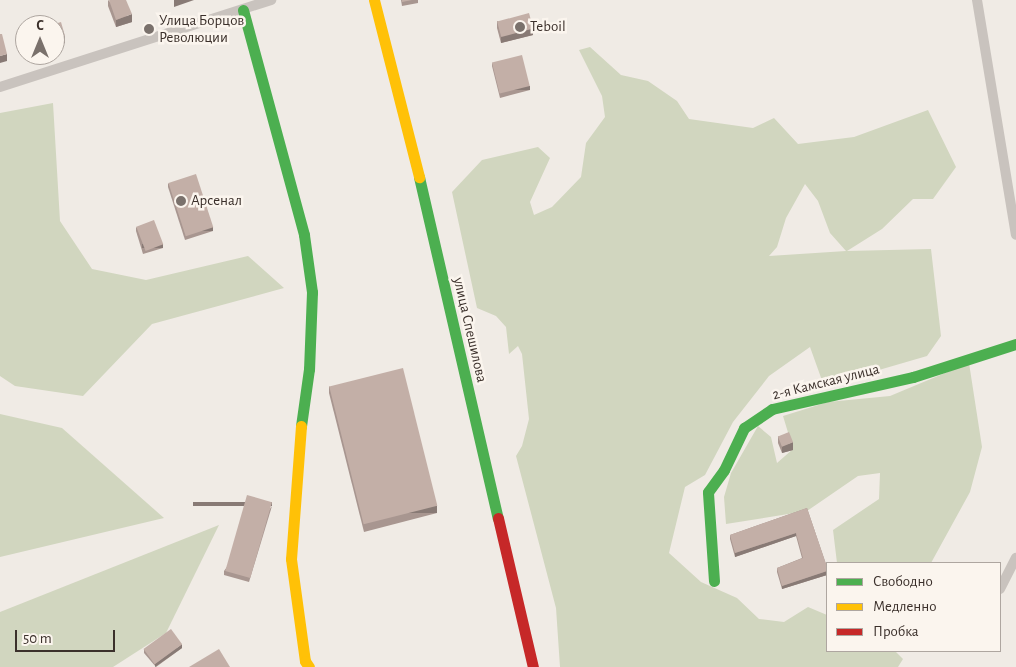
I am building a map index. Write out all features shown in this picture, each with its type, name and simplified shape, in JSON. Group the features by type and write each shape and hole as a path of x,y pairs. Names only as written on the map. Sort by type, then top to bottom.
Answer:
{"street":[{"path":"0,87 271,0"},
{"name":"улица Спешилова","path":"374,0 414,156 533,667"},
{"path":"977,0 1016,235"},
{"path":"243,10 304,234 312,292 309,369 296,465 291,559 305,665"},
{"name":"2-я Камская улица","path":"714,580 708,492 724,470 744,428 772,410 913,377 1016,344"},
{"path":"1001,587 1016,558"}],"green space":[{"path":"590,47 621,75 648,81 677,101 689,119 753,128 774,118 798,144 854,137 928,110 956,167 933,199 913,199 882,229 847,251 931,249 941,336 927,356 824,386 810,347 769,376 733,422 705,475 685,487 669,553 701,582 737,598 759,619 784,622 808,607 826,615 826,652 896,652 903,659 898,667 560,667 556,608 516,456 522,446 529,419 522,354 518,346 509,354 506,327 496,316 477,308 452,192 482,160 538,147 550,158 530,202 534,215 552,207 581,177 586,143 605,117 602,96 579,50","holes":["805,184 818,201 830,233 846,251 769,256 777,247 786,218"]},
{"path":"53,103 60,221 92,269 146,280 248,256 284,288 152,324 83,396 15,386 0,376 0,113"},
{"path":"969,363 982,447 970,492 932,562 837,562 833,530 879,499 880,473 858,476 807,511 726,524 724,497 731,473 758,426 771,437 777,463 793,449 783,416 828,402 890,396"},
{"path":"0,414 62,428 164,518 0,557"},
{"path":"219,525 166,633 113,667 0,667 0,612"}],"building":[{"path":"109,0 126,0 132,14 116,20"},
{"path":"529,13 533,28 501,37 497,22"},
{"path":"0,34 2,34 7,54 0,56"},
{"path":"522,55 530,86 500,94 492,62"},
{"path":"196,174 213,227 186,236 168,183"},
{"path":"154,220 163,244 146,251 136,227"},
{"path":"403,368 437,506 364,524 329,386"},
{"path":"789,432 793,442 782,447 778,436"},
{"path":"247,495 272,502 250,578 225,571"},
{"path":"807,508 826,564 826,571 782,586 777,568 803,558 796,533 735,553 730,535"},
{"path":"171,629 182,644 155,664 143,649"},
{"path":"219,649 230,667 189,667"}],"traffic: fast":[{"path":"243,10 304,235 312,292 309,369 301,426"},
{"path":"419,177 498,518"},
{"path":"714,581 708,492 724,470 744,428 772,409 913,377 1016,344"}],"traffic: slow":[{"path":"374,0 419,177"},
{"path":"301,426 291,559 305,661 309,667"}],"traffic: jam":[{"path":"498,518 533,667"}],"place":[{"name":"Teboil","path":"520,27"},
{"name":"Улица Борцов Революции","path":"149,29"},
{"name":"Арсенал","path":"181,201"}]}
